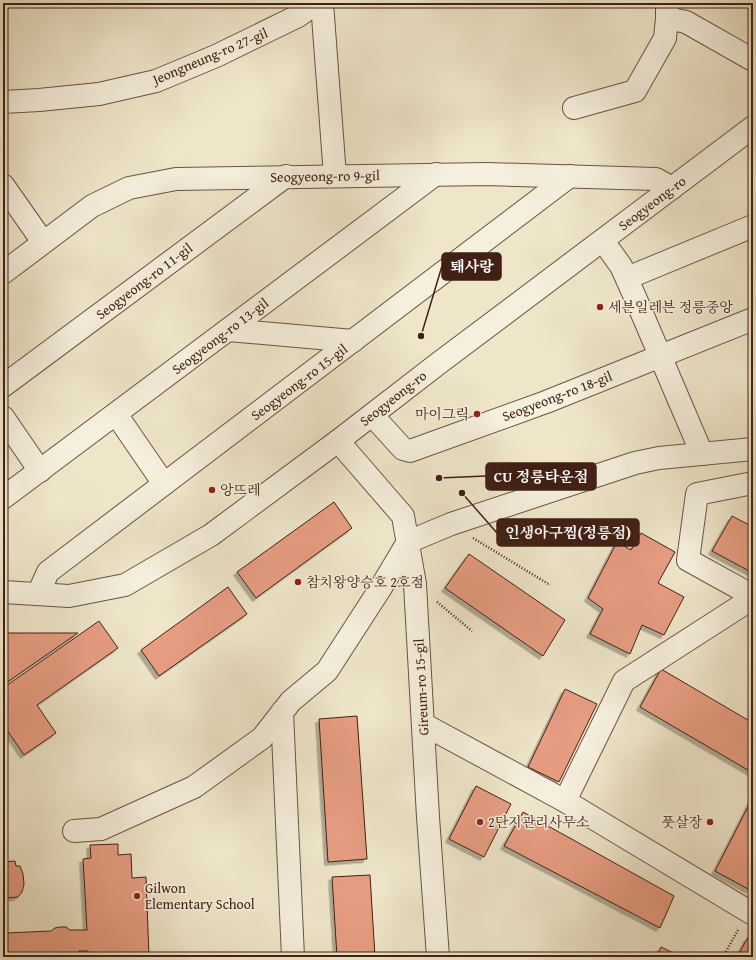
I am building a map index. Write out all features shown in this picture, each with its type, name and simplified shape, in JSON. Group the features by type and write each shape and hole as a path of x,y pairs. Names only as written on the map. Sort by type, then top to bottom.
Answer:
{"street":[{"name":"Jeongneung-ro 27-gil","path":"3,102 99,94 156,81 216,56 298,16 316,3"},
{"path":"322,3 335,176"},
{"path":"574,108 635,91 665,38 667,11 753,60"},
{"name":"Seogyeong-ro","path":"3,592 69,596 125,585 211,535 338,441 439,363 753,127"},
{"name":"Seogyeong-ro 13-gil","path":"3,498 436,174"},
{"name":"Seogyeong-ro 9-gil","path":"3,273 92,206 129,188 176,179 286,176 487,174 656,179 672,188"},
{"name":"Seogyeong-ro 11-gil","path":"3,386 286,176"},
{"name":"Seogyeong-ro 15-gil","path":"38,594 48,572 570,176"},
{"path":"6,196 43,242"},
{"path":"626,278 753,226"},
{"path":"603,241 621,266 702,454"},
{"name":"Seogyeong-ro 18-gil","path":"372,415 403,449 410,452 546,402 753,319"},
{"path":"228,330 353,341"},
{"path":"116,414 164,484"},
{"path":"3,417 40,471"},
{"name":"Gireum-ro 15-gil","path":"338,441 403,516 415,584 428,818 438,957"},
{"path":"74,831 101,829 194,787 262,738 291,701 327,671 380,589 408,542 451,524 635,462 658,458 753,449"},
{"path":"565,801 624,681 753,597 688,560 697,494 753,483"},
{"path":"282,712 293,957"},
{"path":"423,724 565,801 751,912"}],"path":[{"path":"451,524 550,585"},
{"path":"415,584 472,631"},
{"path":"723,957 751,912"}],"building":[{"path":"334,502 352,528 256,598 237,572"},
{"path":"732,516 753,527 753,573 712,551"},
{"path":"641,533 675,552 658,583 684,597 664,635 642,625 630,654 590,634 603,609 588,598 617,542 631,550"},
{"path":"469,554 565,620 543,656 445,588"},
{"path":"228,587 247,614 159,676 141,650"},
{"path":"99,621 118,648 37,705 56,733 24,755 3,724 3,688"},
{"path":"3,633 78,633 3,685"},
{"path":"661,669 753,723 753,773 640,707"},
{"path":"565,689 597,704 559,782 528,767"},
{"path":"357,716 367,859 328,862 319,719"},
{"name":"2단지관리사무소","path":"476,786 511,804 484,857 449,839"},
{"path":"752,799 753,884 750,890 715,871"},
{"path":"523,812 674,896 660,928 504,846"},
{"path":"118,844 118,855 131,854 132,878 146,877 149,957 88,957 88,951 79,951 80,957 3,957 3,862 15,861 16,866 20,866 24,884 22,892 18,897 5,898 6,933 51,931 60,927 66,927 70,930 87,930 83,859 91,858 90,845"},
{"path":"370,875 375,957 337,957 332,877"},
{"path":"748,937 753,940 753,957 737,957"},
{"path":"661,947 682,957 656,957"}],"place":[{"name":"세븐일레븐 정릉중앙","path":"600,307"},
{"name":"퇘사랑","path":"421,336"},
{"name":"마이그릭","path":"477,414"},
{"name":"CU 정릉타운점","path":"439,478"},
{"name":"앙뜨레","path":"212,490"},
{"name":"인생아구찜(정릉점)","path":"462,493"},
{"name":"참치왕양승호 2호점","path":"298,582"},
{"name":"2단지관리사무소","path":"480,822"},
{"name":"풋살장","path":"710,822"},
{"name":"Gilwon Elementary School","path":"137,896"}]}
